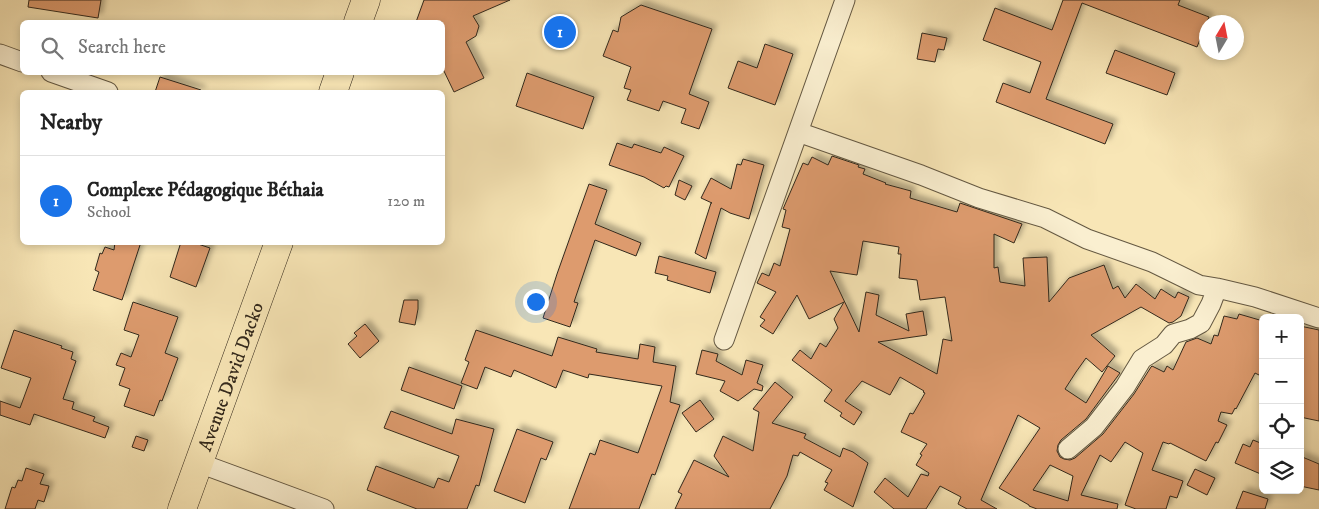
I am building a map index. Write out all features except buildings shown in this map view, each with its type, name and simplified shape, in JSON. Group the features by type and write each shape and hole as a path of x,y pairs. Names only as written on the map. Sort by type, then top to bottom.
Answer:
{"main road":[{"path":"359,20 366,0"},
{"path":"334,90 339,75"},
{"name":"Avenue David Dacko","path":"182,509 278,245"}],"street":[{"path":"724,340 844,0"},
{"path":"0,54 20,61"},
{"path":"60,75 102,90"},
{"path":"798,132 922,175 979,198 1045,218 1087,239 1152,262 1199,285 1255,298 1319,318"},
{"path":"1068,449 1094,427 1125,387 1142,359 1164,345 1173,334 1190,329 1201,323 1217,288"},
{"path":"199,463 324,509"}],"place":[{"name":"Complexe Pédagogique Béthaia","path":"560,32"}]}
